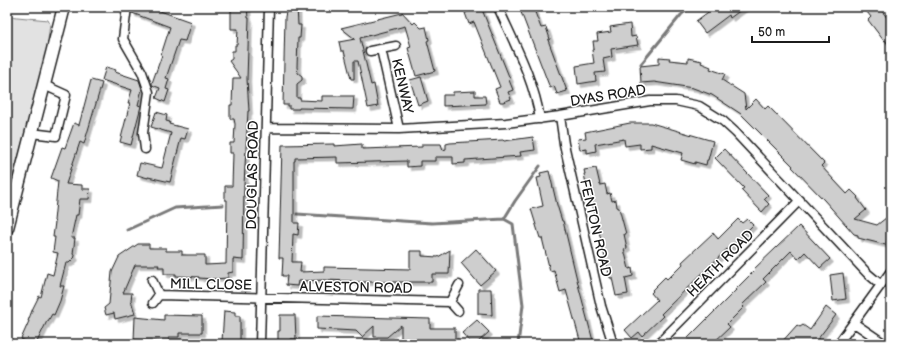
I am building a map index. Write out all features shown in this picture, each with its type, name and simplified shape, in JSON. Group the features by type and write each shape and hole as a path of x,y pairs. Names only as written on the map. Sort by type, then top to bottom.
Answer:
{"street":[{"path":"7,228 64,7"},
{"path":"127,7 123,39 142,72 149,92 143,133 145,149"},
{"name":"DOUGLAS ROAD","path":"260,344 269,7"},
{"path":"498,7 526,72 538,105 540,119"},
{"name":"KENWAY","path":"370,51 396,46"},
{"name":"KENWAY","path":"381,49 399,129"},
{"path":"31,133 56,136 66,95 44,85"},
{"name":"DYAS ROAD","path":"266,128 399,129 506,123 560,116 650,101 676,101 699,106 723,121 736,133 867,273 880,284"},
{"name":"FENTON ROAD","path":"560,116 564,144 599,299 613,344"},
{"name":"HEATH ROAD","path":"658,344 800,200"},
{"path":"838,344 880,284 891,271"},
{"name":"MILL CLOSE","path":"152,280 159,295"},
{"path":"458,311 450,302 459,285"},
{"name":"MILL CLOSE","path":"159,295 262,298"},
{"name":"MILL CLOSE","path":"153,303 159,295"},
{"name":"ALVESTON ROAD","path":"262,298 450,302"},
{"path":"854,323 885,344"}],"shaded area":[{"path":"7,16 48,20 50,24 46,55 7,199"}],"building":[{"path":"132,7 149,7 191,22 185,41 179,40 166,78 169,79 166,89 169,90 165,102 156,98 160,88 152,85 152,83 170,27 132,13"},
{"path":"231,7 247,7 249,18 247,79 249,111 244,185 243,260 233,259 233,272 228,273 228,278 213,279 176,276 176,274 164,274 164,267 158,267 159,265 135,265 123,293 132,293 131,300 135,314 115,319 114,313 106,315 104,308 109,304 112,272 119,257 138,244 149,244 149,248 166,248 166,251 182,251 182,255 205,255 205,265 226,264 227,200 225,200 225,186 232,186 233,153 230,153 230,143 234,143 235,124 234,119 230,119 230,105 232,105 233,78 241,78 229,61 232,59 232,51 235,51 235,45 237,45 238,29 231,29"},
{"path":"287,7 297,7 298,25 301,25 300,38 298,38 297,67 298,73 302,76 302,80 297,84 297,98 300,98 300,100 322,101 322,96 354,96 353,109 289,109 289,105 283,105 285,17"},
{"path":"468,7 481,7 510,79 509,80 513,90 508,92 511,99 500,102 495,89 500,87 474,22 469,24 465,13 469,11"},
{"path":"519,7 533,7 541,28 546,27 550,39 548,40 567,91 557,94 554,86 550,88"},
{"path":"715,7 745,7 730,18 729,15 705,33 696,21"},
{"path":"863,7 879,7 891,23 891,48 868,20 871,17"},
{"path":"402,12 413,24 415,22 421,28 426,27 429,40 427,41 435,71 416,76 408,48 411,47 405,26 360,38 371,85 374,84 378,106 368,108 358,61 354,61 354,79 351,79 344,51 341,51 339,42 355,39 341,28"},
{"path":"630,24 631,37 636,36 638,45 611,49 612,57 603,59 605,72 595,73 596,81 578,84 576,66 594,63 592,50 594,49 593,41 598,41 597,34 611,32 610,27"},
{"path":"659,57 670,58 669,60 688,62 688,58 702,61 701,63 711,67 710,69 725,74 722,80 744,94 746,109 756,99 765,109 768,106 824,163 821,166 847,194 851,190 858,197 857,198 866,210 855,219 877,225 891,214 891,226 886,245 858,238 858,235 854,234 792,167 793,166 741,114 712,95 693,88 654,82 641,83 640,66 659,64"},
{"path":"106,67 116,70 115,72 139,80 142,89 138,105 141,106 131,145 120,142 132,90 102,80"},
{"path":"421,77 428,101 418,105 410,80"},
{"path":"91,80 102,83 84,144 80,142 66,184 82,185 82,189 90,189 89,199 80,199 78,215 76,215 71,238 75,238 73,254 75,257 69,263 66,263 60,286 64,286 60,301 54,315 52,314 47,321 36,344 32,344 21,339 33,308 39,296 41,297 47,273 53,275 58,253 53,252 55,237 53,237 58,181 51,178 62,147 65,148 74,123 79,125"},
{"path":"475,91 475,96 485,96 486,104 443,106 443,95 453,95 453,92"},
{"path":"156,112 167,115 166,121 170,122 169,124 188,129 185,139 181,138 170,182 137,175 140,163 162,168 171,133 151,127"},
{"path":"630,123 651,123 713,141 706,165 681,160 683,153 651,144 651,148 640,149 640,144 625,146 624,139 595,144 596,151 587,153 587,149 580,150 578,139 586,138 585,132"},
{"path":"533,137 535,150 520,152 521,156 465,160 465,163 453,164 453,157 435,157 435,161 420,161 420,166 407,167 407,161 337,163 337,157 295,158 294,223 299,223 298,235 293,234 292,262 301,262 300,272 324,271 324,267 410,269 410,251 422,251 422,256 438,257 450,250 449,274 432,274 432,282 352,282 324,280 298,281 297,286 286,285 287,276 282,276 283,258 279,258 282,145 334,144 334,146 362,144 362,149 422,147 422,144 441,144 443,150 446,149 446,144 450,143 504,141"},
{"path":"724,149 768,195 764,199 769,204 762,212 741,190 744,188 715,158"},
{"path":"596,168 600,185 605,184 607,194 610,193 612,201 616,200 626,234 624,234 627,248 624,249 629,269 632,268 633,276 625,278 628,294 616,296 612,278 610,278 593,206 588,193 584,170"},
{"path":"549,171 593,341 581,344 566,290 560,292 554,270 550,271 542,238 540,238 531,209 543,206 537,178 541,177 540,173"},
{"path":"738,219 742,223 747,219 753,225 661,314 663,316 642,336 639,332 632,338 625,330 657,300 651,293 653,291 652,290 665,277 667,279 670,277 683,264 682,262 713,233 718,239"},
{"path":"799,226 830,259 820,268 805,252 798,259 791,251 763,279 766,282 742,305 744,307 727,324 730,327 712,344 692,344 687,339 736,290 755,270 754,269"},
{"path":"476,249 496,271 480,285 461,263"},
{"path":"843,273 846,299 833,301 830,275"},
{"path":"478,289 491,289 492,315 478,314"},
{"path":"826,307 836,315 814,344 780,344 797,325 800,327 803,325 810,330"},
{"path":"224,311 235,312 235,316 240,316 240,342 222,341"},
{"path":"164,315 202,316 202,333 179,333 179,337 169,337 169,342 134,340 135,317 164,320"},
{"path":"280,315 295,315 296,339 291,339 291,344 278,344"},
{"path":"317,316 430,319 430,328 455,328 455,344 433,344 433,341 415,340 415,344 401,344 401,325 387,337 374,337 374,326 362,337 356,331 317,329"},
{"path":"477,320 489,332 476,344 472,344 462,333"}],"waterway":[{"path":"641,64 681,15 690,7"},
{"path":"297,214 432,223 504,219 540,166"},
{"path":"127,230 175,208 223,205"},
{"path":"504,219 513,224 523,305 518,344"}]}
